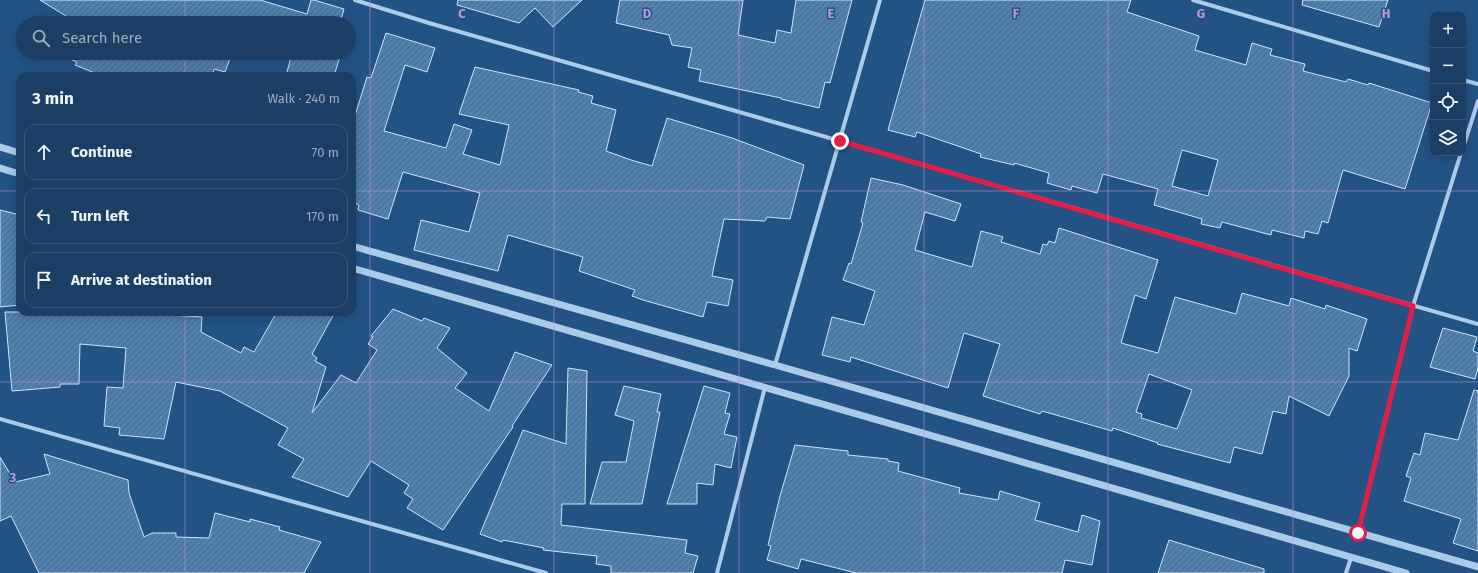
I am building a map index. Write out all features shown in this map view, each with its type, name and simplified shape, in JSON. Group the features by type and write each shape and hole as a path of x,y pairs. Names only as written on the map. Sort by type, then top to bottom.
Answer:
{"street":[{"path":"355,0 429,23 1478,324"},
{"path":"775,365 880,0"},
{"path":"1193,0 1430,70"},
{"path":"1466,81 1478,84"},
{"path":"1466,139 1478,101"},
{"path":"0,147 16,152"},
{"path":"1358,533 1413,306 1461,156"},
{"path":"0,168 16,173"},
{"path":"356,247 775,365 1478,567"},
{"path":"356,269 765,386 1406,573"},
{"path":"718,573 765,386"},
{"path":"0,418 546,573"},
{"path":"1346,573 1351,558"}],"building":[{"path":"40,0 260,0 307,14 311,0 314,0 344,9 342,16 66,16"},
{"path":"458,0 582,0 553,27 535,8 519,23 457,5"},
{"path":"620,0 743,0 738,35 775,43 777,30 791,33 796,0 852,0 830,83 825,82 819,108 781,98 699,81 701,70 688,67 692,48 672,45 669,35 616,23"},
{"path":"925,0 1131,0 1127,12 1199,36 1195,50 1246,65 1252,43 1272,49 1270,55 1305,64 1303,71 1346,82 1348,79 1368,85 1369,83 1430,102 1430,109 1405,189 1343,170 1328,223 1322,221 1318,234 1305,231 1304,238 1272,230 1271,235 1222,222 1220,228 1201,224 1202,219 1154,205 1158,189 1103,174 1097,193 1072,186 1071,190 1047,183 1049,173 1014,163 1014,165 980,157 981,154 917,132 915,137 888,130","holes":["1182,150 1218,160 1208,196 1172,186"]},
{"path":"1303,0 1388,0 1379,27 1302,5"},
{"path":"386,33 435,48 427,72 405,65 384,131 446,148 454,124 472,130 463,154 500,165 509,125 459,114 475,67 579,90 578,92 593,96 591,103 616,110 606,151 652,166 667,118 732,138 804,165 790,219 767,217 765,221 724,219 712,276 733,280 728,306 707,302 703,317 632,296 635,290 579,271 583,257 508,235 498,271 414,250 421,220 469,232 480,193 403,172 388,219 358,210 359,205 356,204 356,112 367,77 371,78"},
{"path":"72,60 229,60 225,72 214,69 213,72 92,72 75,65 77,62"},
{"path":"290,60 339,60 335,72 287,72"},
{"path":"871,178 903,185 961,204 955,221 925,212 915,250 972,267 981,231 1003,237 1001,242 1040,254 1043,244 1047,245 1049,241 1055,243 1059,228 1158,260 1146,299 1135,295 1121,343 1158,353 1175,297 1236,314 1242,293 1289,306 1291,298 1325,309 1326,305 1367,319 1357,351 1349,348 1349,376 1329,416 1289,396 1286,414 1273,411 1262,454 1234,447 1230,463 1157,444 1158,443 1113,428 1112,431 1042,411 1040,414 983,396 1000,344 964,333 948,388 851,357 850,362 822,355 832,317 864,325 875,291 843,280 849,263 851,264 863,223 861,222","holes":["1149,374 1192,390 1177,429 1141,418 1142,414 1136,412"]},
{"path":"0,210 16,214 16,305 0,307"},
{"path":"393,309 422,321 424,318 450,328 437,348 467,373 455,388 489,411 515,352 552,365 512,426 513,427 443,530 407,508 413,499 404,493 409,485 371,461 348,497 292,477 304,459 278,445 288,428 220,391 176,382 164,439 119,435 120,428 104,426 107,387 123,388 126,348 80,344 79,384 60,384 60,387 12,391 5,312 16,312 16,316 202,317 201,332 241,353 244,347 254,352 275,316 333,316 312,354 317,358 315,361 326,367 312,413 341,375 356,383 377,350 368,344 373,337 371,336"},
{"path":"1443,328 1477,337 1473,351 1478,353 1478,368 1475,379 1430,367"},
{"path":"568,368 587,371 585,504 562,504 561,525 687,540 685,553 698,556 693,573 611,573 611,566 596,564 597,556 543,550 544,548 503,540 502,542 480,534 523,430 566,444"},
{"path":"624,386 661,394 657,412 660,412 642,504 590,504 602,462 626,462 634,421 615,415"},
{"path":"704,386 730,393 725,413 730,414 724,434 737,437 731,468 715,464 713,485 697,483 697,504 667,504"},
{"path":"1474,390 1478,391 1478,551 1453,543 1461,519 1404,501 1411,478 1406,476 1414,453 1420,455 1425,433 1458,440"},
{"path":"795,445 848,451 848,455 888,459 888,461 899,463 898,471 960,488 959,493 998,500 1000,491 1040,503 1035,520 1078,532 1082,515 1100,521 1092,565 1065,560 1062,573 856,573 801,559 798,569 767,560 771,546 768,545"},
{"path":"44,454 128,480 129,493 144,537 152,533 176,533 176,537 209,538 215,513 250,522 250,519 280,527 279,530 321,542 304,573 39,573 11,516 0,521 0,457 15,482 50,474"},
{"path":"1169,540 1264,569 1264,573 1158,573"}],"route":[{"path":"840,141 1413,306 1358,533"}]}
